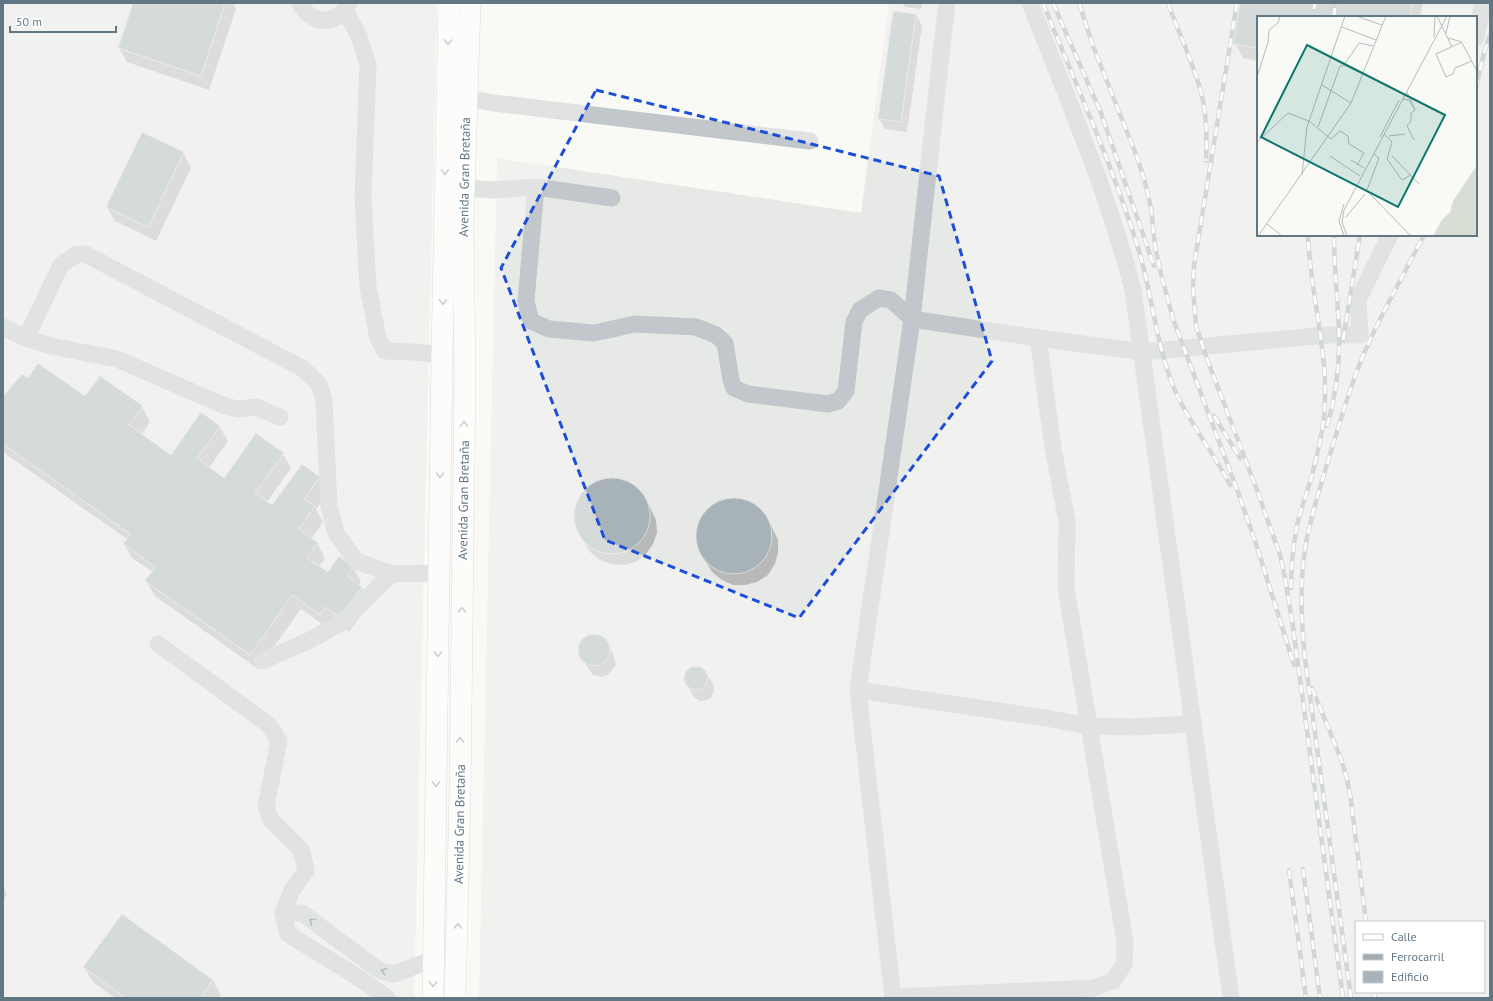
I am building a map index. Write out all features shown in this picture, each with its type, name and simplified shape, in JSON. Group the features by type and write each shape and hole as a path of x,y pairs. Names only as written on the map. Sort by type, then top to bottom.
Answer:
{"main road":[{"name":"Avenida Gran Bretaña","path":"433,998 442,356 449,3"},
{"name":"Avenida Gran Bretaña","path":"456,998 460,810 465,377 463,262 464,188 470,3"}],"lane":[{"path":"300,3 306,13 315,19 326,20 336,18 347,7 359,36 368,65 363,197 368,287 378,338 385,351 414,352 442,356"},
{"path":"948,3 942,45 912,319 858,690 893,998 1092,993 1113,980 1124,964 1124,942 1066,588 1067,521 1053,448 1038,338"},
{"path":"1030,3 1109,205 1124,251 1133,290 1231,998"},
{"path":"1477,33 1483,3"},
{"path":"466,98 502,104 810,141"},
{"path":"464,188 492,190 536,188 612,198"},
{"path":"536,188 526,301 531,321 549,329 594,333 635,324 696,327 716,335 725,343 731,380 734,388 748,394 828,404 838,401 846,391 854,322 860,310 879,298 891,300 912,319 1142,352 1328,335 1360,335 1358,300 1390,236"},
{"path":"26,338 61,265 74,255 85,254 302,368 319,384 324,401 329,506 336,533 356,561 392,574 439,573"},
{"path":"3,327 26,338 51,346 117,360 225,406 238,409 256,407 280,417"},
{"path":"262,661 310,640 344,620 392,574"},
{"path":"158,644 269,725 279,741 266,806 271,820 302,851 306,871 292,890 283,913 288,934 356,976 387,998"},
{"path":"858,690 1046,718 1088,726 1131,727 1193,724"},
{"path":"283,913 302,913 380,971 394,974 434,959"},
{"path":"356,976 362,959"}],"highlighted area":[{"path":"596,90 939,176 992,361 799,618 605,540 501,268"}],"shaded area":[{"path":"3,3 437,3 414,998 3,998"},
{"path":"889,3 1490,3 1490,998 479,998 497,158 861,213"}],"building":[{"path":"133,3 225,3 201,76 118,48"},
{"path":"1240,3 1412,3 1410,16 1257,16 1257,48 1233,44"},
{"path":"893,11 916,14 901,122 878,119"},
{"path":"142,132 184,152 148,227 106,207"},
{"path":"38,363 85,396 100,376 143,406 129,425 171,455 201,412 220,426 197,458 224,478 256,433 284,453 255,493 272,505 302,464 320,477 304,499 315,506 299,529 318,543 307,558 328,572 339,556 353,567 347,576 362,587 340,618 325,607 320,615 292,595 250,655 145,581 155,567 123,544 130,534 3,444 3,396 22,374 28,378"},
{"path":"612,478 627,481 639,489 647,501 650,516 647,531 639,543 627,551 612,554 597,551 585,543 577,531 574,516 577,501 585,489 597,481"},
{"path":"734,498 749,501 761,509 769,521 772,536 769,551 761,563 749,571 734,574 719,571 707,563 699,551 696,536 699,521 707,509 719,501"},
{"path":"591,634 597,634 607,641 610,650 609,656 603,663 597,666 591,666 581,659 578,653 578,647 585,637"},
{"path":"696,666 705,669 708,678 705,687 696,690 687,687 684,678 687,669"},
{"path":"122,914 213,980 200,998 126,998 83,967"}],"railway":[{"path":"1043,3 1094,126 1129,219 1139,251 1162,353 1173,386 1186,412 1230,485"},
{"path":"1053,3 1101,113 1154,266"},
{"path":"1079,3 1093,46 1137,157 1145,182 1151,208 1155,246 1173,319 1239,495 1294,665"},
{"path":"1168,3 1191,61 1202,96 1206,128 1206,161"},
{"path":"1237,3 1194,265 1193,287 1196,326 1280,555 1292,620 1343,998"},
{"path":"1314,9 1315,3"},
{"path":"1334,16 1335,3"},
{"path":"1477,84 1490,35"},
{"path":"1291,588 1292,559 1296,531 1312,475 1324,416 1325,393 1322,348 1312,280 1308,236"},
{"path":"1327,426 1335,392 1339,356 1334,236"},
{"path":"1343,340 1360,236"},
{"path":"1351,998 1305,659 1302,629 1302,583 1304,553 1315,504 1340,421 1364,353 1423,236"},
{"path":"1214,416 1240,458"},
{"path":"1312,688 1341,759 1347,779 1366,921"},
{"path":"1303,869 1320,998"},
{"path":"1289,870 1306,998"},
{"path":"1374,993 1375,998"}]}
